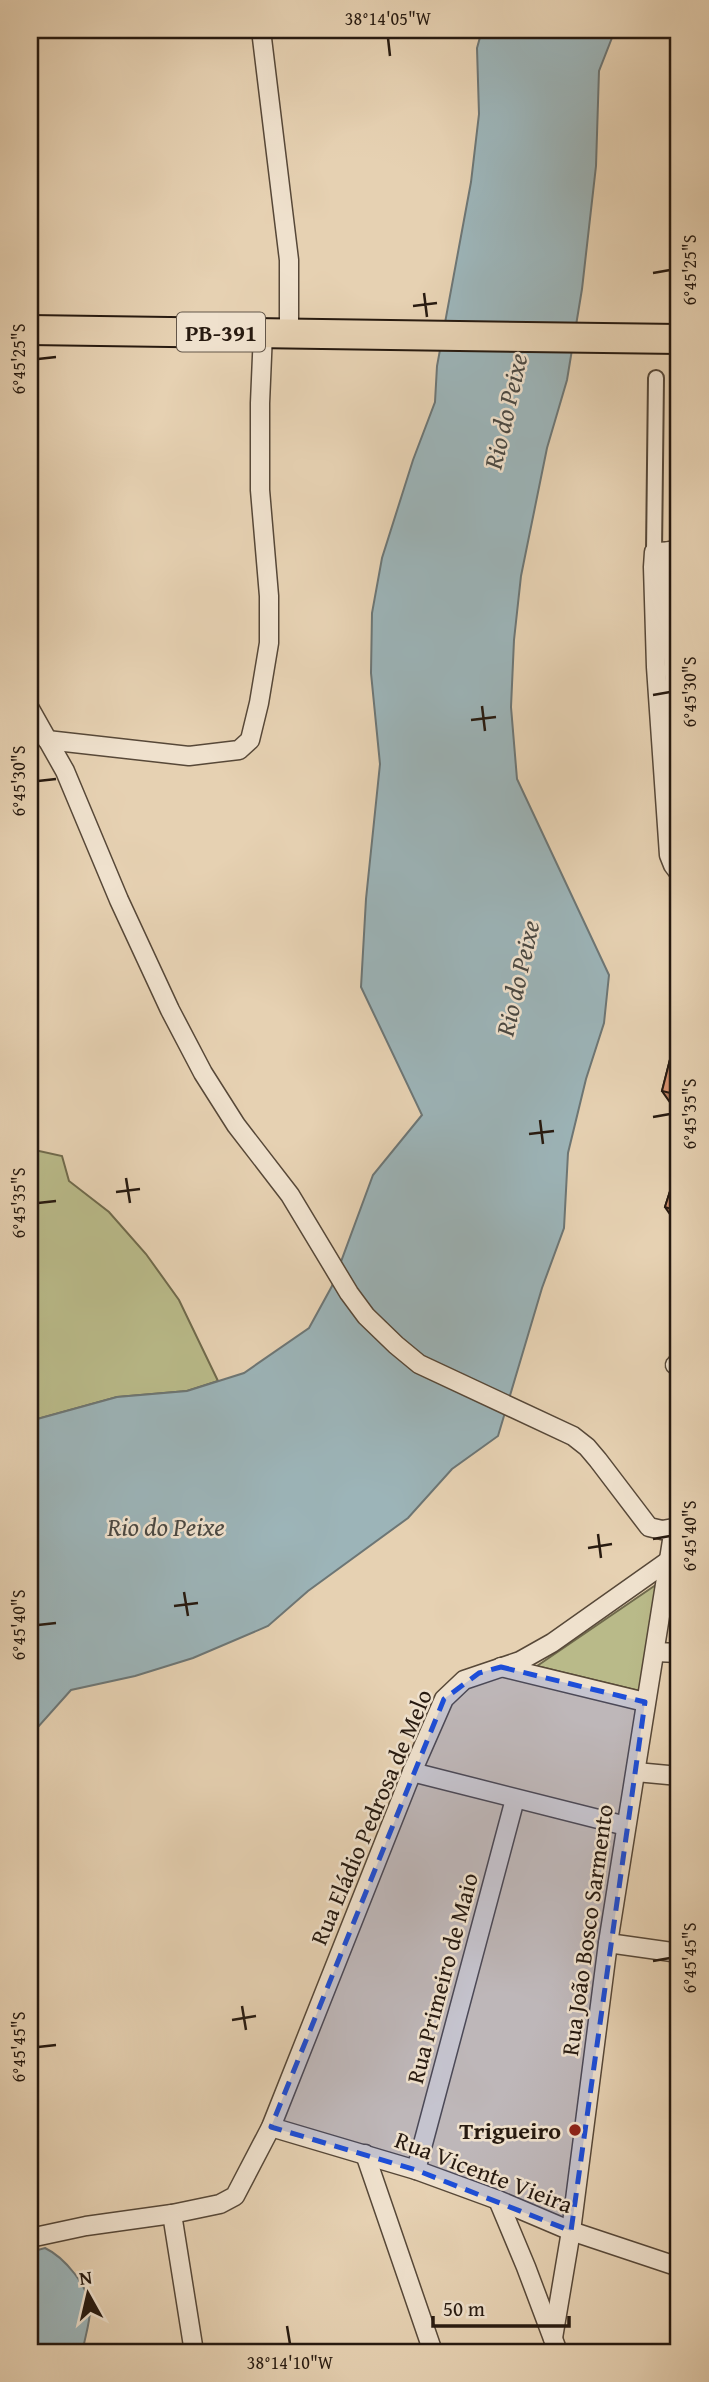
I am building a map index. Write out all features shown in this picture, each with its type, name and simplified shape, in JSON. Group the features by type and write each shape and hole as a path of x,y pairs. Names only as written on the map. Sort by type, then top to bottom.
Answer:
{"main road":[{"name":"PB-391","path":"30,330 601,338 664,342"}],"street":[{"path":"47,740 189,755 239,750 250,740 269,643 269,596 260,490 260,403 289,260 261,30"},
{"path":"656,378 679,758"},
{"path":"667,559 656,667 677,868"},
{"path":"30,709 78,799 119,900 202,1073 236,1125 290,1195 349,1293 366,1316 419,1364 573,1436 598,1460 649,1527 662,1530 676,1528"},
{"name":"Rua João Bosco Sarmento","path":"555,2345 608,1943 668,1561 676,1528"},
{"name":"Rua Eládio Pedrosa de Melo","path":"172,2214 220,2204 235,2196 271,2127 412,1772 444,1699 464,1680 520,1661 552,1643 668,1561"},
{"path":"655,1652 679,1653"},
{"path":"501,1667 645,1702"},
{"path":"412,1772 626,1826"},
{"path":"636,1772 679,1776"},
{"name":"Rua Primeiro de Maio","path":"416,2170 515,1799"},
{"path":"608,1943 679,1953"},
{"name":"Rua Vicente Vieira","path":"271,2127 416,2170 498,2200 571,2231 679,2267"},
{"path":"365,2154 433,2352"},
{"path":"498,2200 555,2345"},
{"path":"30,2238 86,2226 172,2214 194,2352"}],"highlighted area":[{"path":"501,1667 645,1702 571,2231 416,2170 271,2127 444,1699 479,1673"}],"green space":[{"path":"30,1149 62,1156 69,1181 109,1212 146,1254 179,1300 218,1381 187,1391 117,1397 30,1421"},
{"path":"663,1580 648,1693 537,1666"}],"water":[{"name":"Rio do Peixe","path":"482,30 615,30 599,71 596,166 582,289 567,380 547,448 521,576 514,640 511,707 517,779 609,975 604,1023 586,1079 568,1153 564,1228 542,1288 498,1436 452,1469 408,1518 308,1591 268,1626 193,1658 135,1676 71,1690 30,1736 30,1421 117,1397 187,1391 244,1373 309,1328 332,1286 373,1175 422,1115 361,987 366,899 380,764 371,673 372,613 382,558 413,460 435,402 437,366 471,182 479,114 477,48"},
{"path":"45,2248 68,2266 86,2292 90,2310 83,2349 30,2352 30,2252"}],"building":[{"path":"679,1024 679,1095 662,1091"},
{"path":"679,1163 679,1212 665,1207"}],"place":[{"name":"Trigueiro","path":"575,2130"}]}
